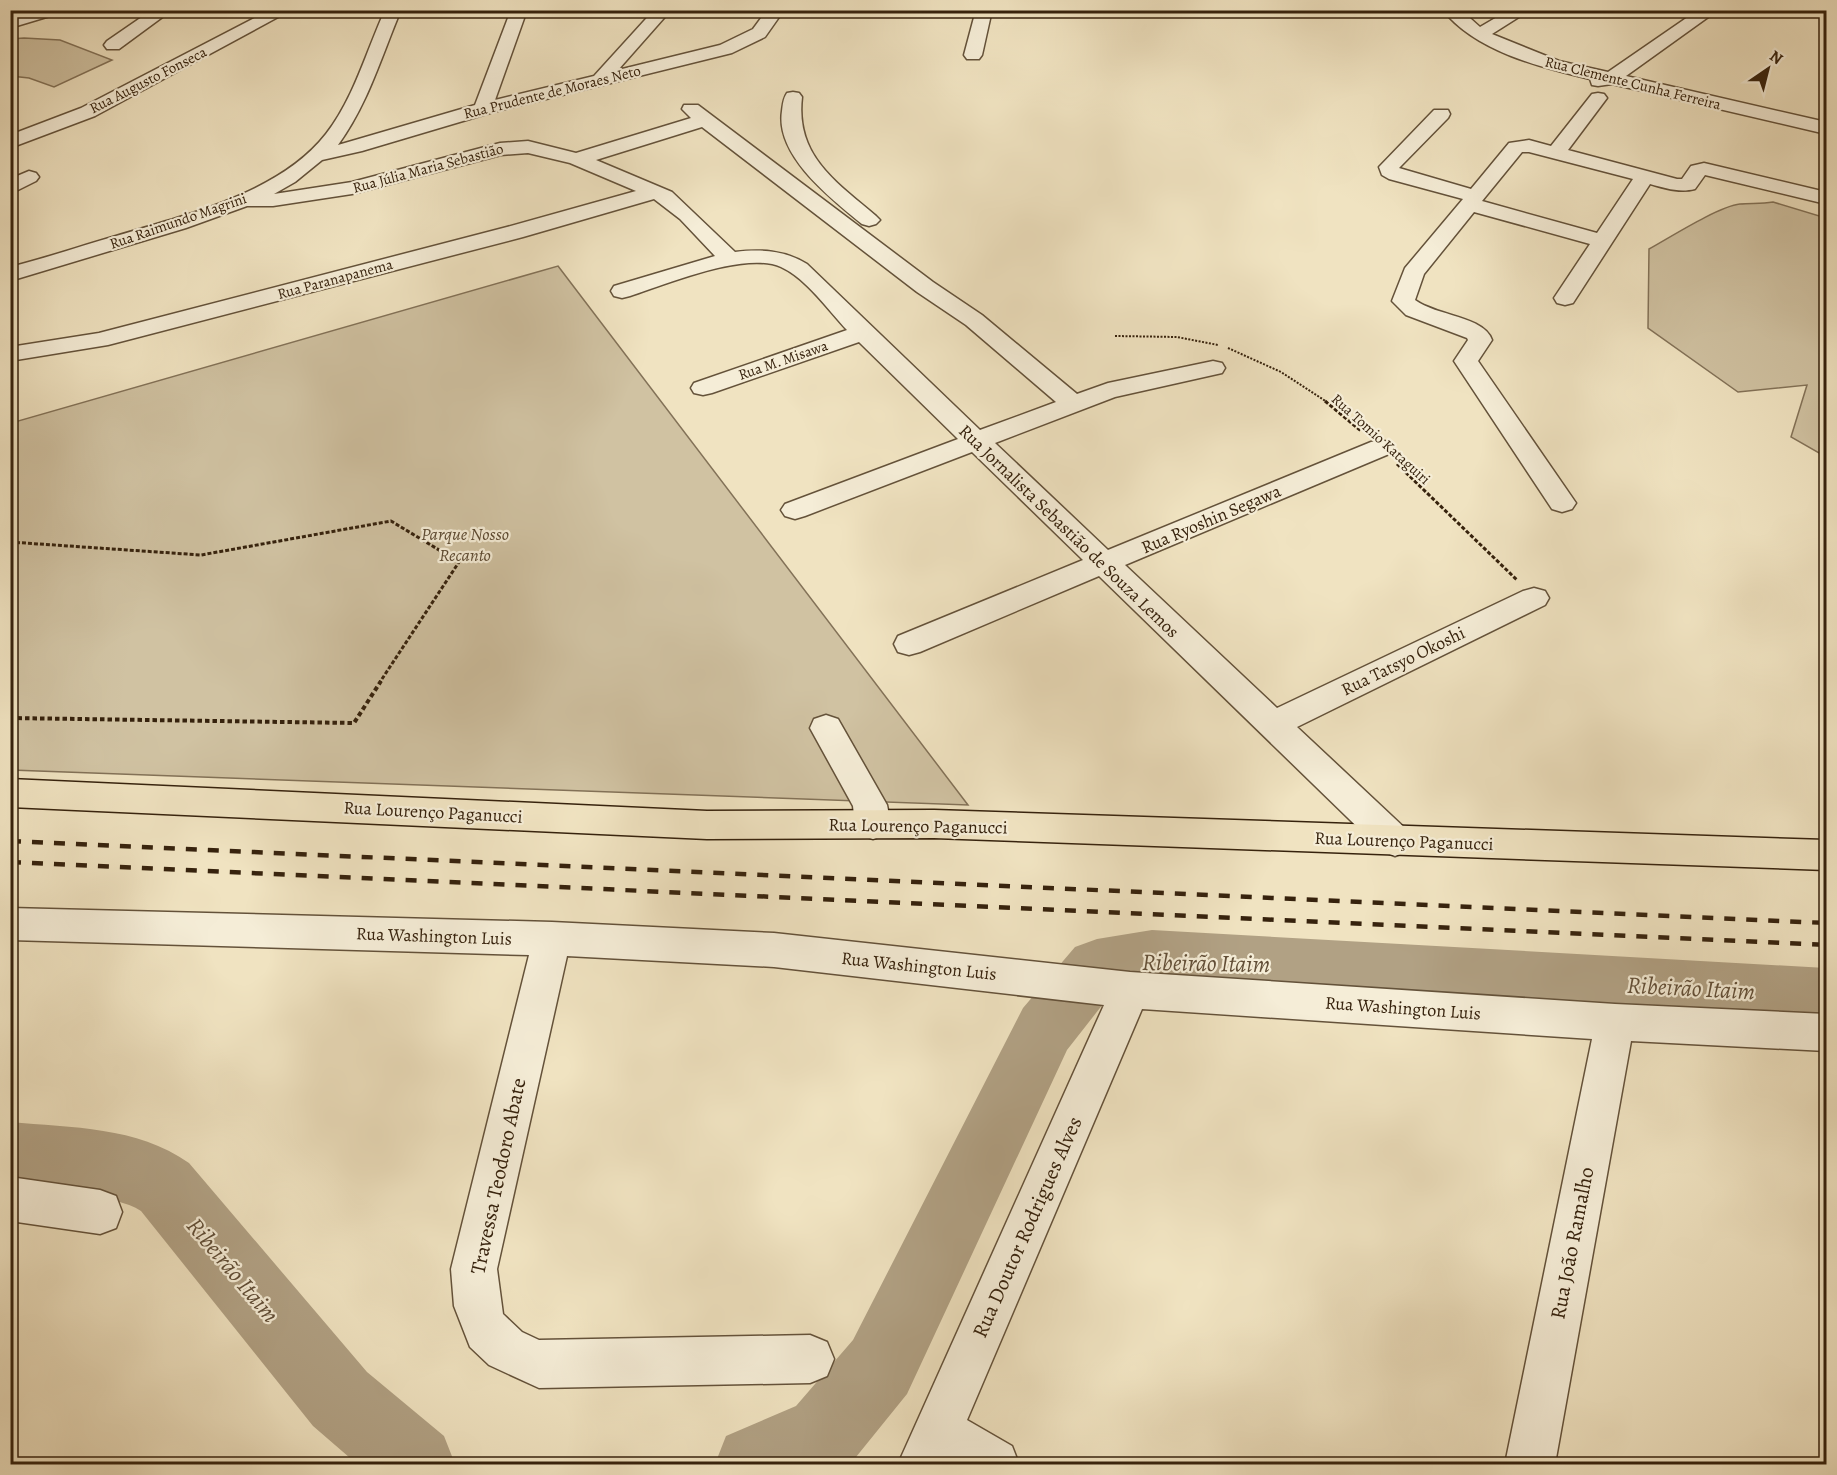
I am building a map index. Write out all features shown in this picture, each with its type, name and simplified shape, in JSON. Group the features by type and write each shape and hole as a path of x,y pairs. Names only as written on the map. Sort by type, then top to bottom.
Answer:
{"main road":[{"name":"Rua Lourenço Paganucci","path":"10,793 707,825 934,824 1827,855"}],"street":[{"path":"10,24 54,10"},
{"path":"113,45 164,10"},
{"name":"Rua Augusto Fonseca","path":"10,142 88,112 283,10"},
{"name":"Rua Raimundo Magrini","path":"10,274 160,229 243,200 272,185 316,156 332,140 362,89 393,10"},
{"path":"483,109 519,10"},
{"path":"601,79 663,10"},
{"name":"Rua Prudente de Moraes Neto","path":"316,156 355,147 483,109 711,53 736,45 759,33 776,10"},
{"path":"973,55 984,10"},
{"name":"Rua Clemente Cunha Ferreira","path":"1451,10 1479,35 1553,65 1827,128"},
{"path":"1479,35 1522,10"},
{"path":"1556,153 1598,98 1619,93 1621,87 1610,79 1710,10"},
{"path":"793,98 789,111 790,124 803,155 845,199 945,281 974,320"},
{"path":"577,159 698,114 925,287 974,320 1073,404"},
{"path":"1440,114 1389,167 1389,171 1603,242"},
{"path":"1562,503 1466,361 1480,340 1478,334 1470,329 1415,311 1406,306 1403,300 1413,273 1516,147 1530,146 1684,186 1688,185 1698,170 1704,169 1827,198"},
{"name":"Rua Júlia Maria Sebastião","path":"243,200 273,200 352,188 512,147 528,147 577,159"},
{"path":"577,159 656,192 687,216 729,258"},
{"path":"1565,298 1645,176"},
{"path":"10,188 29,177"},
{"name":"Rua Paranapanema","path":"10,354 100,340 515,232 656,192"},
{"name":"Rua Jornalista Sebastião de Souza Lemos","path":"622,291 729,258 763,256 788,262 798,268 1271,725 1395,841"},
{"name":"Rua M. Misawa","path":"703,388 863,333"},
{"path":"795,510 1108,391 1213,368"},
{"name":"Rua Ryoshin Segawa","path":"909,644 1380,448"},
{"name":"Rua Tatsyo Okoshi","path":"1271,725 1534,598"},
{"path":"826,728 870,805 873,825"},
{"name":"Rua Washington Luis","path":"10,924 552,939 774,950 1110,987 1615,1022 1827,1033"},
{"name":"Travessa Teodoro Abate","path":"552,939 474,1269 474,1303 481,1324 495,1341 513,1354 539,1364 810,1359"},
{"name":"Rua Doutor Rodrigues Alves","path":"931,1447 1110,987"},
{"name":"Rua João Ramalho","path":"1530,1464 1615,1022"},
{"path":"10,1200 99,1212"},
{"path":"931,1447 994,1464"}],"path":[{"name":"Rua Tomio Kataguiri","path":"1115,336 1177,338 1214,344 1241,353 1287,376 1346,417 1502,563 1534,598"},
{"path":"10,542 201,555 391,521 459,562 354,723 10,718"}],"green space":[{"path":"11,39 60,40 112,60 54,87 29,78 11,76"},
{"path":"1773,202 1826,218 1826,457 1791,437 1807,385 1738,392 1648,328 1649,249 1720,210 1740,204"},
{"name":"Parque Nosso Recanto","path":"558,266 968,805 11,770 10,441 18,421"}],"waterway":[{"name":"Ribeirão Itaim","path":"754,1464 824,1434 880,1367 1045,1029 1097,966 1152,957 1826,996"},
{"name":"Ribeirão Itaim","path":"10,1156 106,1165 145,1173 165,1187 340,1399 416,1464"}],"railway":[{"path":"10,841 1826,923"},
{"path":"10,862 1826,945"}]}
